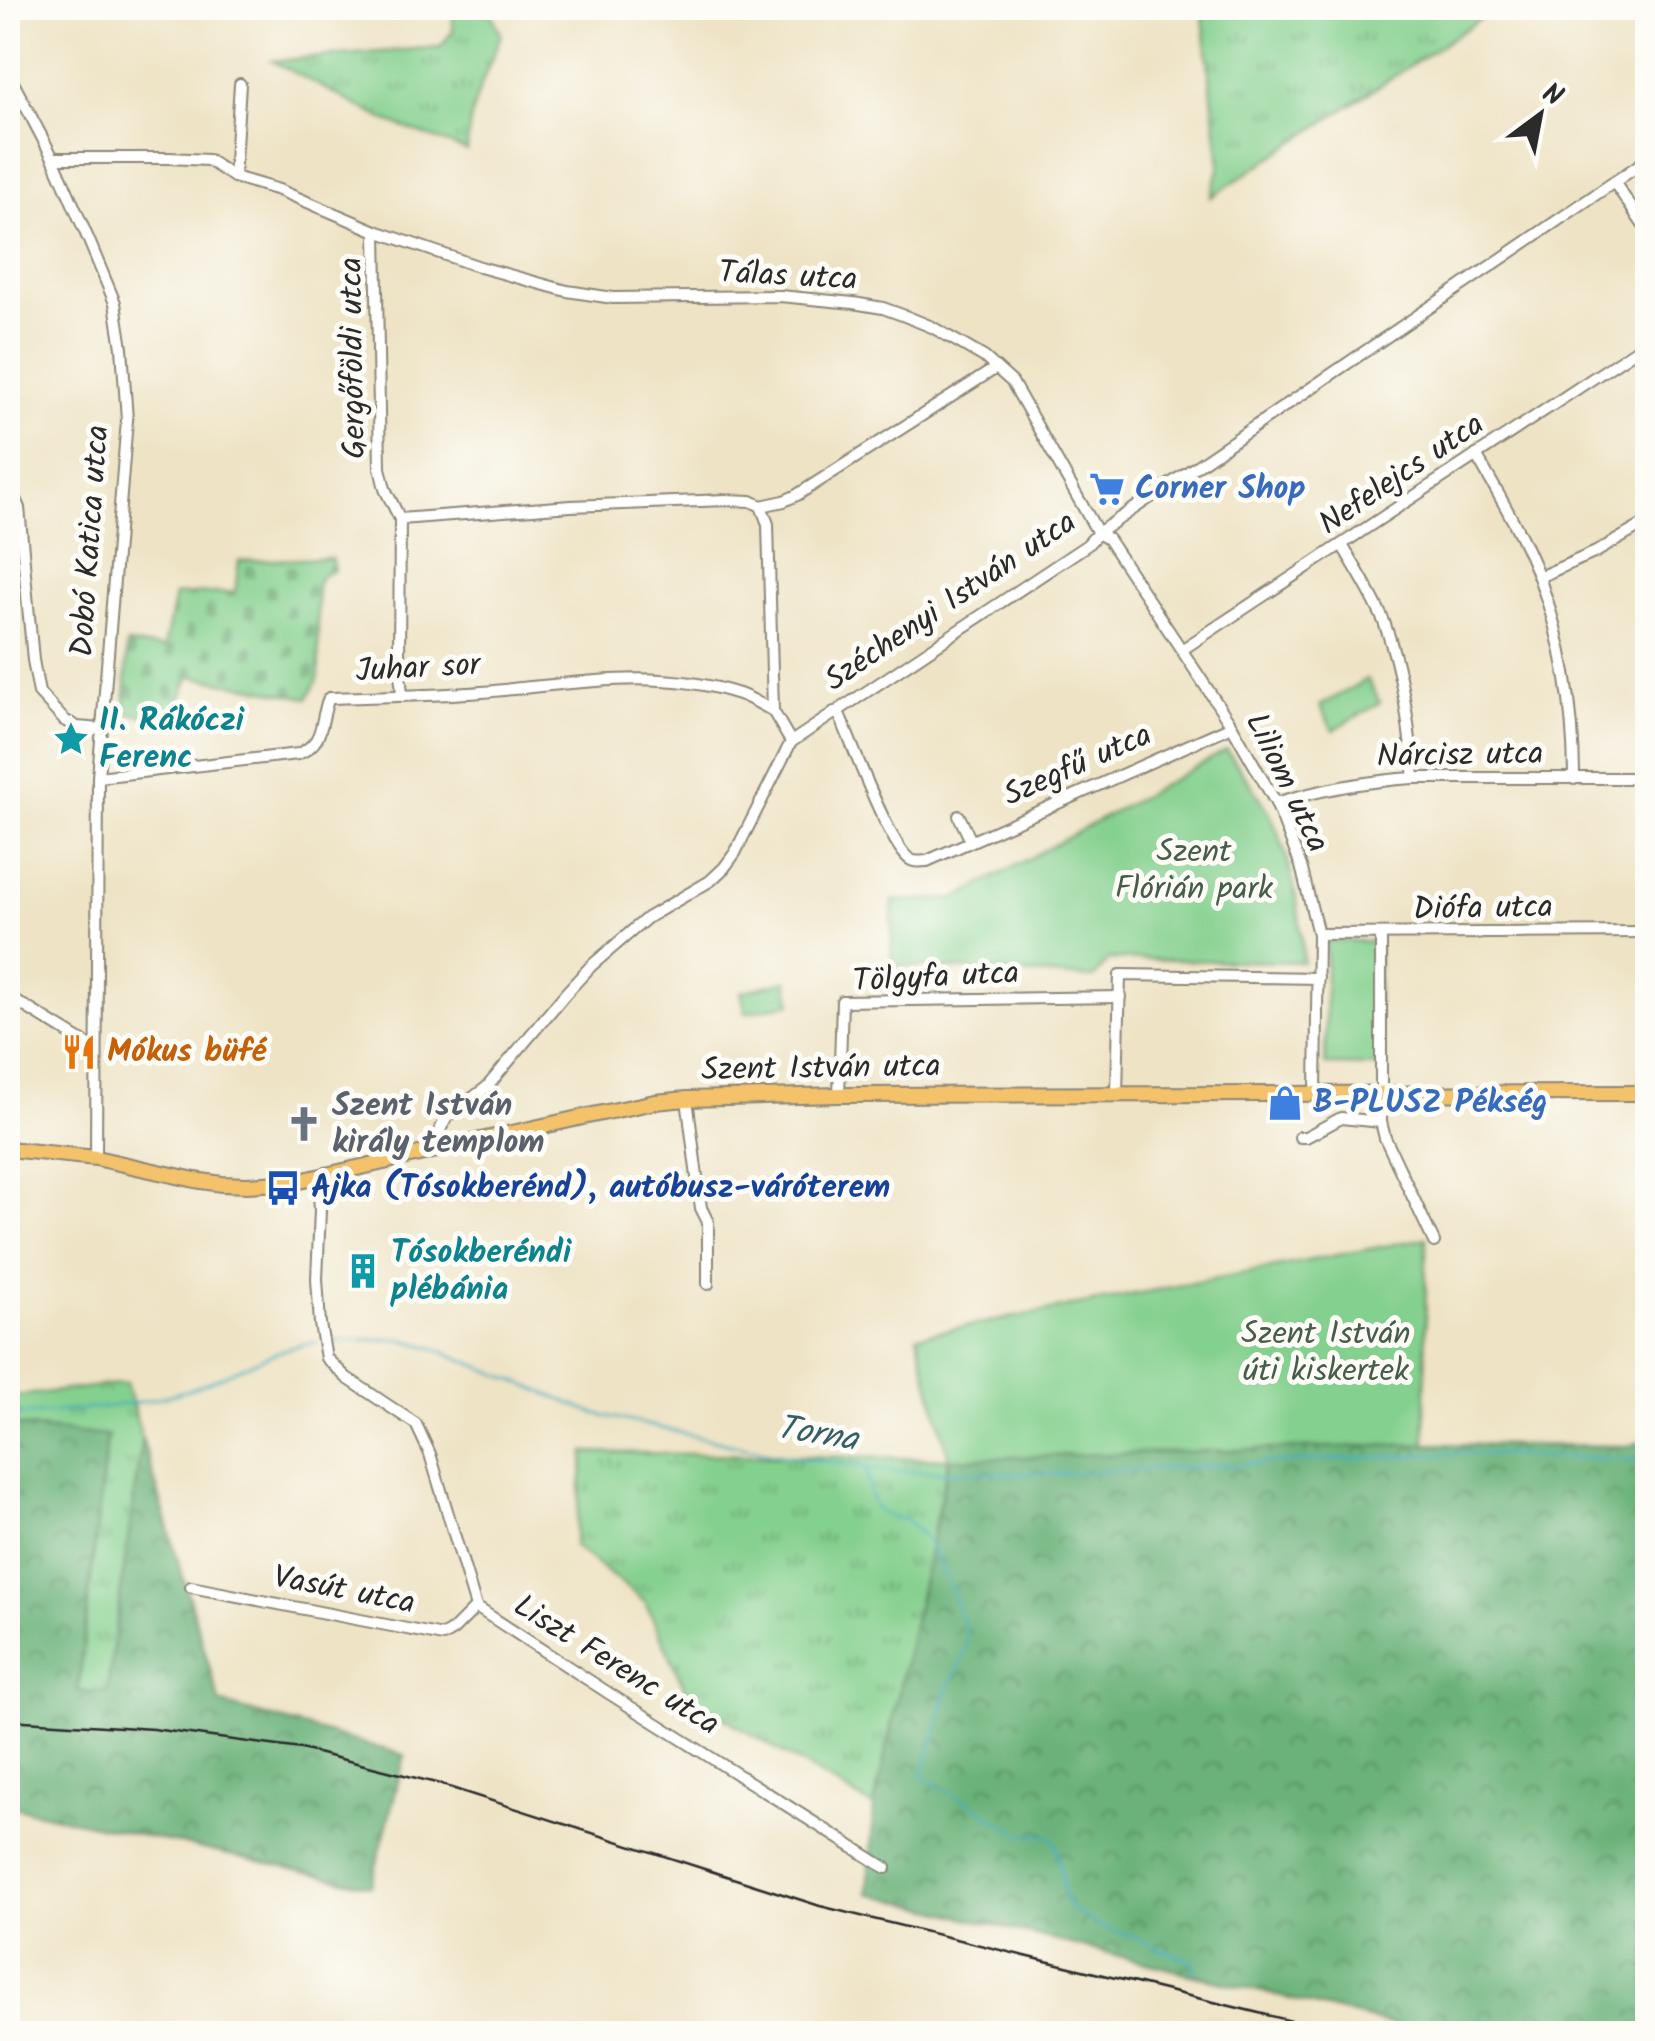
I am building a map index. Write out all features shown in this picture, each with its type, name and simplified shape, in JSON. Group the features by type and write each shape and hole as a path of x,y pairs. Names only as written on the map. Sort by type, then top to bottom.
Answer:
{"main road":[{"name":"Szent István utca","path":"8,1149 96,1158 222,1184 276,1184 637,1106 687,1099 840,1095 1648,1093"}],"street":[{"name":"Dobó Katica utca","path":"8,73 53,158 115,302 122,348 127,420 98,777 96,1158"},
{"path":"234,177 240,84"},
{"name":"Gergőföldi utca","path":"53,158 208,160 234,177 279,190 376,231 380,468 385,489 400,519 402,696"},
{"name":"Széchenyi István utca","path":"436,1150 447,1117 487,1086 591,966 647,918 724,868 791,742 1648,160"},
{"path":"1614,182 1648,232"},
{"name":"Tálas utca","path":"376,231 567,291 613,298 780,296 853,303 882,308 932,327 984,357 1012,382 1098,532"},
{"name":"Nefelejcs utca","path":"1183,649 1648,342"},
{"path":"400,519 572,506 726,500 751,501 761,506 784,501 996,368"},
{"path":"1476,455 1539,578 1555,627 1574,728 1574,779"},
{"path":"8,492 18,508 39,693 64,720 77,727 102,729"},
{"path":"761,506 768,524 774,711 791,742"},
{"path":"1539,578 1648,522"},
{"name":"Liliom utca","path":"1098,532 1108,538 1232,726 1276,803 1301,866 1318,934 1316,1094"},
{"path":"1342,545 1367,586 1396,659 1405,697 1414,778"},
{"name":"Juhar sor","path":"98,777 298,754 316,741 329,698 481,692 647,679 728,691 774,711"},
{"name":"Szegfű utca","path":"834,712 840,716 890,831 909,859 917,862 1232,726"},
{"name":"Nárcisz utca","path":"1276,803 1344,785 1414,778 1648,778"},
{"path":"958,816 970,841"},
{"name":"Diófa utca","path":"1318,934 1648,932"},
{"path":"1382,935 1382,1122 1385,1138 1434,1242"},
{"path":"1116,1094 1120,976 1318,978"},
{"name":"Tölgyfa utca","path":"840,1095 842,1002 1120,997"},
{"path":"8,998 96,1050"},
{"path":"687,1099 701,1208 708,1222 708,1284"},
{"path":"1300,1137 1341,1118 1382,1122"},
{"name":"Liszt Ferenc utca","path":"318,1176 317,1279 326,1358 347,1378 416,1424 430,1454 476,1607 886,1868"},
{"name":"Vasút utca","path":"192,1588 443,1636 476,1607"}],"green space":[{"path":"453,8 489,8 501,34 474,105 467,151 387,121 272,61 440,47 453,31"},
{"path":"1202,8 1497,8 1211,197 1220,165"},
{"path":"331,558 334,570 321,576 317,586 319,677 308,698 190,676 170,716 125,713 127,644 164,648 175,595 235,592 239,561"},
{"path":"1367,679 1380,703 1333,730 1320,706"},
{"name":"Szent Flórián park","path":"1227,750 1266,807 1285,851 1300,924 1303,962 1109,959 1094,978 891,965 893,901 955,899"},
{"path":"1326,941 1378,941 1377,1066 1325,1065"},
{"path":"787,981 792,1003 746,1013 741,992"},
{"name":"Szent István úti kiskertek","path":"1426,1238 1425,1444 949,1459 917,1336"},
{"path":"126,1383 142,1438 107,1694 78,1692 107,1437 8,1425 8,1397"},
{"path":"8,1425 107,1436 78,1691 107,1693 142,1438 220,1703 405,1755 371,1886 8,1806"},
{"path":"1647,1440 1647,2033 1425,2033 868,1893 874,1807 949,1459 1425,1444 1629,1446"},
{"path":"585,1452 949,1459 874,1807 689,1697 645,1602 574,1546"}],"waterway":[{"name":"Torna","path":"325,1341 400,1339 431,1347 594,1413 770,1453 889,1471 1057,1474 1457,1453 1648,1458"},
{"name":"Torna","path":"8,1416 93,1409 157,1398 299,1345 317,1342"},
{"path":"867,1468 870,1494 877,1510 905,1519 926,1538 965,1628 966,1647 947,1690 923,1778 1018,1833 1048,1836 1055,1841 1066,1900 1072,1909 1101,1927 1134,1936 1192,1961 1194,1973"}],"railway":[{"path":"8,1720 153,1729 301,1749 436,1783 820,1906 1345,2034"}],"place":[{"name":"Corner Shop","path":"1107,489"},
{"name":"II. Rákóczi Ferenc","path":"71,739"},
{"name":"Mókus büfé","path":"79,1052"},
{"name":"B-PLUSZ Pékség","path":"1285,1103"},
{"name":"Szent István király templom","path":"304,1124"},
{"name":"Ajka (Tósokberénd), autóbusz-váróterem","path":"283,1188"},
{"name":"Tósokberéndi plébánia","path":"363,1271"}]}
